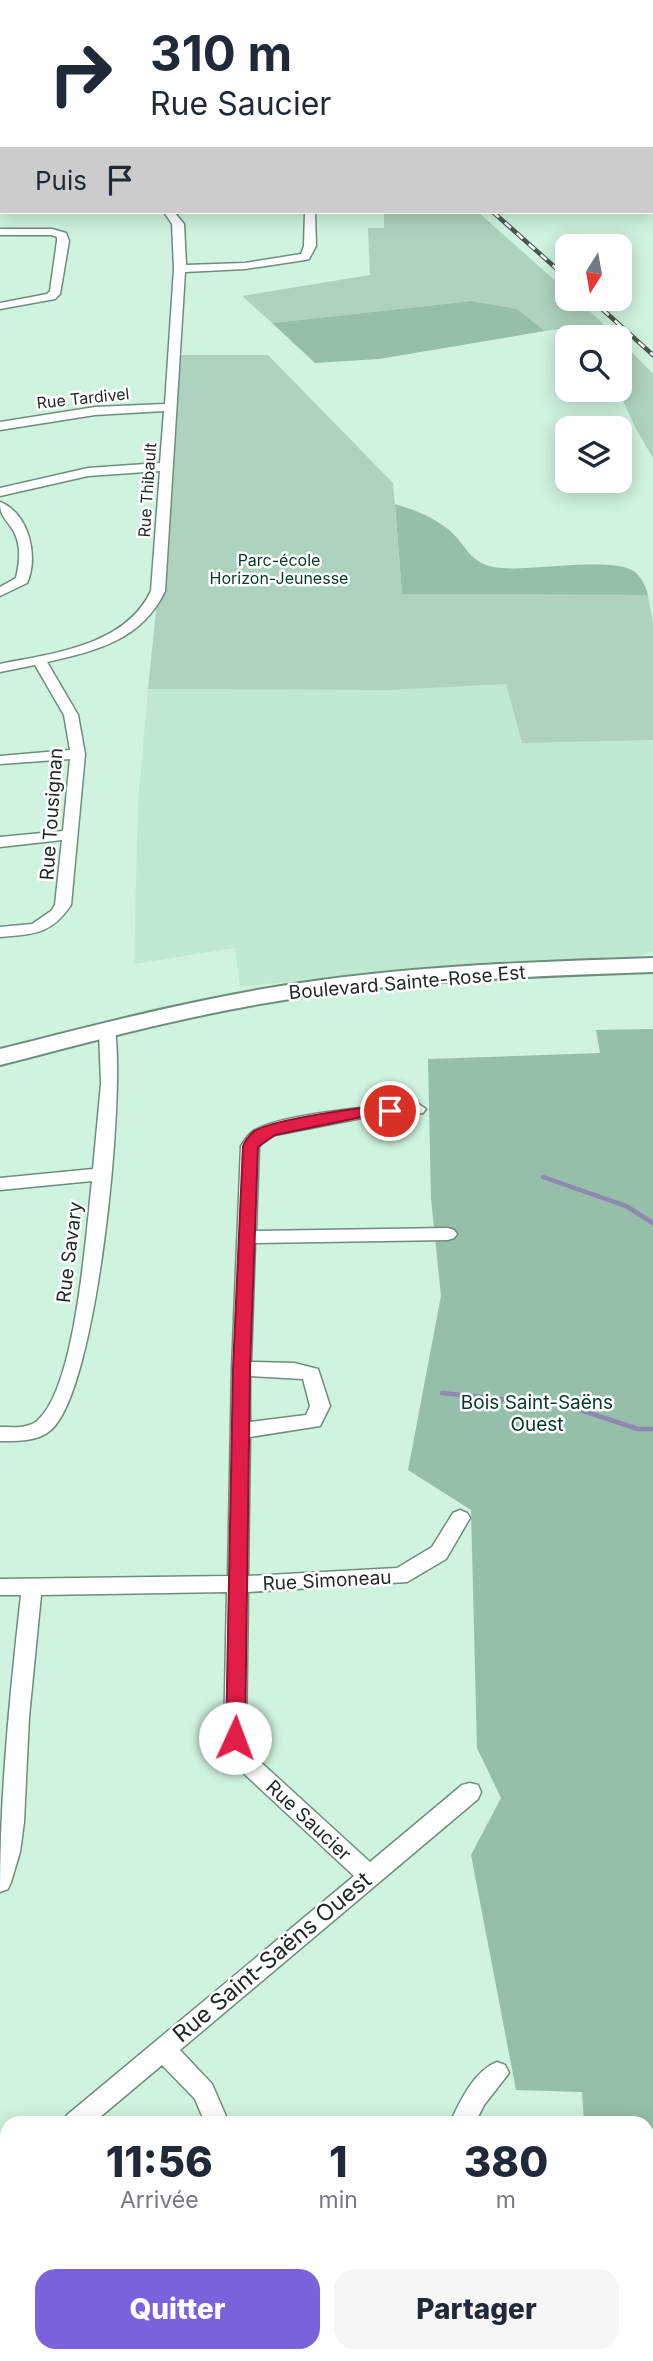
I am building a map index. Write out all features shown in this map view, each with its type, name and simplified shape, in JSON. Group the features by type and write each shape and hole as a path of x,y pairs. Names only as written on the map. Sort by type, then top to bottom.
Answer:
{"street":[{"name":"Rue Thibault","path":"0,668 39,660 111,638 131,626 149,610 158,591 180,269 178,224 170,214"},
{"path":"180,269 245,265 305,257 310,246 310,214"},
{"path":"0,232 52,232 62,235 64,241 56,292 51,297 0,306"},
{"name":"Rue Tardivel","path":"0,426 95,411 170,407"},
{"path":"0,492 88,472 165,467"},
{"path":"0,506 18,524 26,538 26,566 22,580 0,592"},
{"name":"Rue Tousignan","path":"0,932 38,929 54,920 63,905 78,754 71,715 39,660"},
{"path":"0,760 78,754"},
{"path":"0,842 68,835"},
{"name":"Boulevard Sainte-Rose Est","path":"0,1057 252,999 320,988 441,975 652,969"},
{"name":"Rue Savary","path":"0,1434 31,1433 48,1422 63,1395 79,1338 100,1174 111,1044 107,1031"},
{"name":"Rue Saucier","path":"370,1875 246,1762 235,1738 240,1584 241,1369 250,1146 258,1136 271,1130 362,1112 417,1109"},
{"path":"0,1184 100,1174"},
{"path":"246,1237 448,1234"},
{"path":"240,1431 313,1421 320,1406 311,1374 294,1370 241,1369"},
{"name":"Rue Simoneau","path":"0,1587 240,1584 400,1576 439,1553 460,1518"},
{"path":"0,1882 7,1865 8,1759 32,1588"},
{"name":"Rue Saint-Saëns Ouest","path":"83,2116 470,1792"},
{"path":"163,2049 204,2092 214,2116"},
{"path":"466,2116 476,2097 498,2073"}],"shaded area":[{"path":"506,684 522,743 653,740 653,951 639,957 433,966 240,987 235,948 134,964 138,803 148,689 392,690"}],"green space":[{"path":"384,214 480,214 555,280 555,312 591,312 604,325 555,325 555,329 545,331 516,309 471,301 272,323 242,296 370,275 368,228 384,228"},
{"path":"471,301 517,309 545,331 379,359 315,363 272,323"},
{"path":"632,352 653,374 653,458 624,402 632,402"},
{"name":"Parc-école Horizon-Jeunesse","path":"174,355 268,355 393,483 402,594 648,595 653,624 653,740 522,743 506,684 392,690 148,689 158,591"},
{"path":"395,504 442,524 483,564 502,568 592,564 625,567 640,577 648,595 402,594"},
{"name":"Bois Saint-Saëns Ouest","path":"653,1029 653,2116 584,2116 582,2092 516,2090 471,1855 501,1798 477,1748 471,1510 408,1470 441,1296 431,1199 428,1059 600,1053 596,1030"}],"waterway":[{"path":"543,1177 626,1206 653,1223"},
{"path":"442,1393 568,1406 638,1429 653,1429"}],"railway":[{"path":"495,214 555,267"},
{"path":"605,312 653,355"}],"route":[{"path":"235,1738 240,1584 241,1369 250,1146 258,1136 271,1130 362,1112 390,1111"}]}
